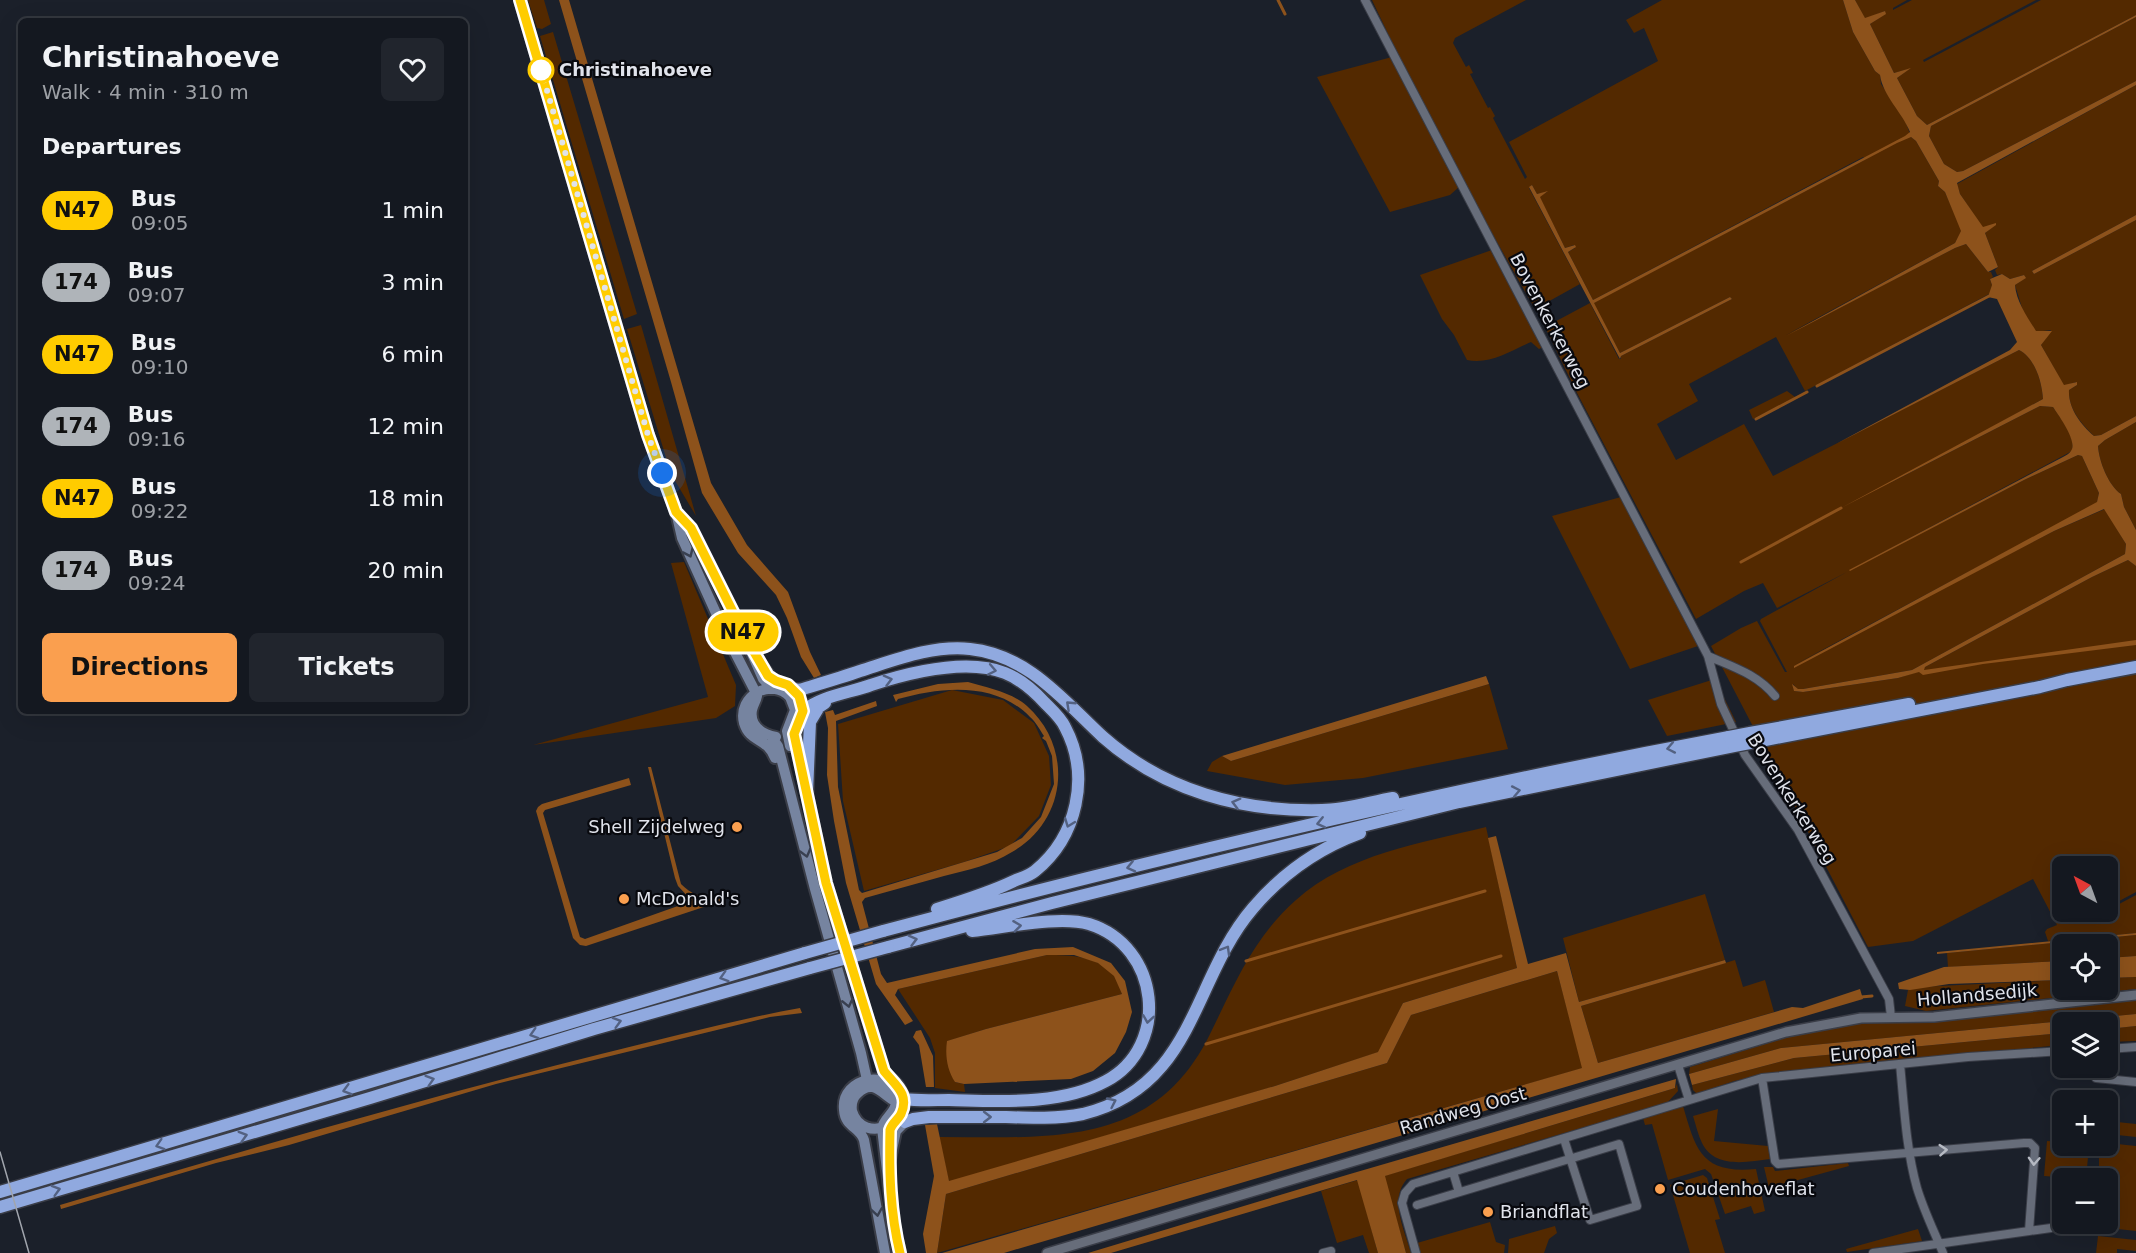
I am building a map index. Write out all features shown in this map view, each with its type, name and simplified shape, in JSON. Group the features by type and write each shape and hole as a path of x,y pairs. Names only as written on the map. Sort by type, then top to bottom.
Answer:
{"highway":[{"path":"794,694 830,685 849,675 908,655 932,650 970,649 1004,656 1024,666 1050,686 1105,738 1131,759 1166,780 1203,794 1252,807 1323,810 1395,798 1459,797"},
{"path":"803,711 823,700 886,680 967,666 1005,673 1034,690 1065,725 1075,750 1079,780 1077,801 1068,828 1055,851 1033,873 987,893 933,910 883,931"},
{"path":"0,1192 805,953 1058,885 1459,797 1752,737 2040,687 2136,667"},
{"path":"807,793 810,722 819,707 843,695"},
{"path":"0,1207 359,1102 594,1029 810,968 1459,797"},
{"path":"897,1109 913,1119 1070,1116 1097,1109 1136,1089 1155,1074 1181,1042 1221,958 1236,933 1253,908 1282,880 1310,857 1345,838 1384,824 1415,817 1459,797"},
{"path":"897,1109 968,1101 1047,1097 1077,1092 1106,1081 1131,1060 1143,1041 1149,1017 1149,994 1142,970 1132,955 1112,935 1088,924 1051,921 938,934"}],"main road":[{"path":"520,0 648,435 676,512 682,538 753,696"},
{"path":"676,512 691,528 747,640 763,680 774,685"},
{"path":"768,740 791,732 802,718 803,711 794,694 782,682 753,696 743,714 753,737 768,740 778,746 842,978 854,1029 863,1084"},
{"path":"794,694 795,710 787,728 794,734 826,883 884,1071 884,1078"},
{"path":"885,1253 871,1170 871,1138 862,1130 848,1108 848,1092 863,1084 884,1078 897,1083 896,1131 888,1168"},
{"path":"863,1084 878,1089 897,1109"},
{"path":"862,1130 874,1129 897,1109"},
{"path":"897,1109 888,1168 893,1222 900,1253"}],"street":[{"name":"Bovenkerkerweg","path":"1365,0 1708,656 1721,704 1745,755 1798,830 1889,999 1892,1017"},
{"path":"1708,656 1750,674 1766,684 1775,696"},
{"name":"Hollandsedijk","path":"1892,1017 1934,1017 2136,995"},
{"name":"Randweg Oost","path":"1047,1253 1786,1032 1861,1018 1892,1017"},
{"path":"2118,1048 2136,1047"},
{"name":"Europarei","path":"1416,1253 1402,1203 1405,1193 1413,1184 1762,1078 1968,1057 2052,1052"},
{"path":"1900,1064 1910,1152 1917,1186 1927,1218 1943,1253"},
{"path":"1678,1065 1689,1100"},
{"path":"1762,1078 1775,1161 1778,1164 2030,1143 2035,1151 2029,1231"},
{"path":"2096,1078 2136,1082"},
{"path":"1417,1205 1571,1159 1619,1144 1637,1206 1590,1220 1571,1159 1564,1138"},
{"path":"1453,1172 1459,1192"},
{"path":"1873,1253 2051,1228"}],"shaded area":[{"path":"528,0 544,0 551,24 542,29 537,28"},
{"path":"559,0 569,0 711,483 747,545 788,592 821,675 814,678 801,657 776,595 738,553 702,493"},
{"path":"1372,0 1526,0 1455,38 1453,43 1466,67 1469,65 1473,73 1470,74 1488,108 1490,107 1495,116 1493,118 1525,179 1527,177 1509,142 1658,61 1644,28 1634,33 1626,20 1662,0 1843,0 1853,32 1875,71 1880,75 1881,84 1905,120 1911,137 1916,141 1939,181 1938,186 1945,192 1962,231 1955,243 1786,335 1966,244 1988,272 1991,272 1993,277 1990,279 1991,293 1805,391 1776,337 1689,384 1698,401 1657,424 1676,460 1744,424 1773,476 2019,350 2025,354 2039,378 2043,399 1886,485 2040,406 2053,407 2064,422 2072,439 2072,451 1850,570 2024,480 2078,455 2082,456 2099,493 2097,503 1794,665 2054,531 2105,509 2126,544 2125,554 1912,670 1798,690 1793,684 1794,691 1803,692 1898,678 1923,670 2092,577 2128,560 2136,566 2136,892 2118,902 2118,856 2052,856 2052,915 2033,879 1913,941 1868,947 1711,646 1757,621 1787,672 1761,619 1847,572 1777,608 1763,583 1744,591 1696,619 1576,391 1545,327 1590,303 1621,359 1621,356 1732,299 1730,297 1620,353 1593,303 1866,159 1863,157 1593,300 1568,252 1575,248 1574,245 1565,248 1539,196 1547,192 1537,194 1532,185 1529,188 1580,284 1535,309 1450,156"},
{"path":"1843,0 1855,0 1865,18 1885,11 1886,14 1870,24 1894,73 1911,68 1897,78 1917,116 1927,125 2136,15 1931,126 1929,136 1944,164 1957,172 1963,171 2136,81 2136,85 1957,183 1960,194 1983,227 1996,223 1985,233 1998,267 1988,272 1966,244 1786,336 1955,243 1961,231 1945,192 1938,186 1939,181 1916,141 1911,137 1594,303 1620,353 1730,297 1732,299 1621,356 1620,359 1529,187 1532,185 1537,194 1548,191 1540,197 1565,248 1575,245 1576,247 1568,252 1593,300 1905,136 1910,132 1885,90 1880,75 1875,71 1853,32"},
{"path":"1855,0 1907,0 1893,10 1912,0 2036,0 1923,60 1924,62 2041,0 2136,0 2136,15 1927,125 1917,116 1897,78 1909,69 1894,73 1870,24 1885,14 1885,11 1865,19"},
{"path":"2136,17 2136,81 1963,171 1957,172 1944,164 1929,136 1931,126"},
{"path":"553,32 637,314 624,319 540,36"},
{"path":"1392,57 1459,187 1450,195 1390,212 1317,77"},
{"path":"2136,85 2136,215 2032,271 2034,274 2136,220 2136,416 2101,435 2094,436 2073,410 2071,404 2069,390 2077,385 2076,382 2064,386 2041,345 2051,330 2036,332 2023,311 2015,285 2025,278 2024,275 2010,279 2002,274 1997,275 1995,270 1998,267 1985,233 1996,224 1983,228 1960,194 1957,184"},
{"path":"2136,215 2136,220 2034,274 2032,271"},
{"path":"1492,250 1543,347 1539,349 1531,342 1492,359 1467,360 1454,335 1442,319 1420,275"},
{"path":"2002,274 2010,279 2024,275 2026,278 2015,285 2018,297 2036,331 2052,331 2041,345 2064,385 2077,382 2077,385 2069,390 2069,397 2076,416 2084,427 2094,436 2101,435 2136,416 2136,422 2098,446 2105,472 2112,485 2121,494 2124,507 2136,530 2136,566 2128,560 2092,577 1925,667 1924,670 2136,640 2136,645 1983,664 1923,675 1919,672 1898,678 1803,692 1794,691 1792,684 1798,689 1803,689 1912,670 2125,554 2126,544 2104,509 2054,531 1794,668 2097,502 2099,493 2082,456 2078,455 2024,480 1849,570 2071,451 2070,435 2053,407 2040,406 1841,508 2043,399 2037,371 2025,354 2019,350 1836,444 2010,350 2017,342 1997,299 1988,297 1992,285 1990,279"},
{"path":"641,325 696,516 671,474 627,329"},
{"path":"1787,391 1795,397 1753,419 1749,410"},
{"path":"2136,422 2136,530 2124,507 2121,494 2112,485 2105,472 2098,446"},
{"path":"1621,497 1698,646 1630,669 1552,516"},
{"path":"684,562 736,685 735,706 716,718 533,745 708,697 671,563"},
{"path":"1486,676 1489,684 1231,761 1222,756"},
{"path":"1715,679 1736,722 1667,736 1648,700"},
{"path":"968,682 1014,697 1027,706 1042,723 1052,742 1057,762 1058,783 1053,803 1044,822 1030,839 1004,857 988,864 865,898 862,902 881,974 887,983 1035,949 1073,947 1111,963 1125,981 1132,1012 1126,1032 1115,1053 1093,1071 1071,1079 964,1084 955,1082 947,1062 947,1041 1122,994 1114,976 1098,963 1074,955 1047,955 898,989 895,995 913,1021 905,1025 876,984 846,883 827,775 828,728 825,712 833,710 835,715 876,701 877,706 836,721 838,787 859,890 862,893 997,852 1022,838 1041,817 1054,784 1052,756 1036,724 1016,705 1001,697 967,690 932,692 898,699 896,702 893,695 938,684"},
{"path":"1489,684 1508,749 1363,778 1285,785 1207,771 1212,762 1222,756 1231,761"},
{"path":"952,690 1003,700 1034,723 1049,756 1051,785 1039,816 1010,846 864,891 843,801 838,724"},
{"path":"648,767 651,767 681,884 694,894 720,897 722,901 586,946 580,945 573,938 536,811 542,804 629,778 631,785 545,810 543,813 580,937 585,939 692,901 678,886 675,878"},
{"path":"1486,827 1517,968 1403,1003 1379,1052 1275,1086 949,1182 939,1137 1059,1135 1096,1128 1130,1117 1160,1098 1188,1070 1257,945 1281,914 1296,900 1316,884 1338,871 1362,861 1411,845"},
{"path":"1496,836 1528,964 1566,953 1579,1002 1725,960 1726,963 1581,1006 1598,1063 1792,1007 1803,1008 1860,989 1863,999 1004,1253 942,1253 1582,1068 1557,971 1411,1015 1387,1063 946,1194 937,1253 926,1253 923,1234 934,1176 925,1125 937,1124 949,1181 1275,1086 1378,1052 1403,1003 1517,968 1488,838"},
{"path":"1705,894 1725,960 1579,1002 1563,938"},
{"path":"2136,895 2136,933 2052,934 2052,941 2048,941 2045,932 2057,925 2055,922 2118,922 2118,905"},
{"path":"2136,933 2136,935 2118,937 2118,935"},
{"path":"2136,935 2136,956 2118,957 2118,937"},
{"path":"2052,941 2052,943 1937,954 1937,952"},
{"path":"2052,943 2052,962 1948,967 1947,953"},
{"path":"1047,955 1074,956 1101,964 1115,976 1122,994 948,1041 955,1082 964,1084 965,1092 935,1088 935,1053 930,1038 898,989"},
{"path":"2136,956 2136,977 2118,978 2118,957"},
{"path":"1735,960 1743,987 1765,980 1774,1012 1598,1063 1581,1006"},
{"path":"2052,962 2052,980 1949,984 1910,990 1899,989 1898,983 1944,967"},
{"path":"1557,971 1583,1068 937,1253 946,1194 1387,1063 1411,1015"},
{"path":"2136,977 2136,989 2118,991 2118,978"},
{"path":"2052,980 2052,998 1926,1011 1905,1006 1908,990 1919,987"},
{"path":"2136,999 2136,1014 2118,1016 2118,1012 2052,1012 2052,1022 1781,1048 1689,1074 1690,1067 1808,1031 1868,1021"},
{"path":"800,1008 802,1013 770,1017 496,1084 61,1209 60,1205 465,1089 700,1030"},
{"path":"2136,1014 2136,1026 2118,1028 2118,1016"},
{"path":"2052,1022 2052,1034 1794,1058 1692,1085 1689,1074 1781,1048"},
{"path":"2136,1026 2136,1041 2118,1042 2118,1028"},
{"path":"921,1030 933,1056 934,1087 926,1087 919,1045 913,1037 916,1031"},
{"path":"2052,1034 2052,1046 1779,1072 1734,1081 1697,1094 1693,1090 1692,1085 1794,1058"},
{"path":"1676,1079 1675,1088 1385,1176 1406,1253 1378,1253 1357,1180 1111,1253 1088,1253 1350,1174"},
{"path":"1677,1084 1678,1091 1667,1103 1407,1179 1399,1196 1402,1224 1411,1253 1406,1253 1384,1176 1675,1088"},
{"path":"1683,1106 1692,1136 1704,1156 1724,1168 1756,1169 1765,1211 1754,1214 1751,1206 1725,1214 1711,1174 1705,1169 1668,1180 1652,1124 1645,1125 1643,1118"},
{"path":"1718,1109 1714,1141 1768,1146 1770,1159 1732,1162 1715,1157 1708,1151 1701,1140 1693,1116"},
{"path":"2118,1122 2136,1124 2136,1137 2118,1135"},
{"path":"2047,1141 2052,1141 2052,1156 2088,1156 2087,1168 2052,1168 2052,1177 2044,1176"},
{"path":"2118,1144 2136,1146 2136,1231 2118,1229 2118,1168 2099,1168 2099,1156 2118,1156"},
{"path":"1848,1163 1849,1166 1769,1188 1764,1167 1773,1167 1775,1171"},
{"path":"1703,1175 1707,1178 1720,1219 1715,1220 1725,1253 1690,1253 1670,1185"},
{"path":"1358,1180 1378,1253 1369,1253 1363,1235 1337,1243 1321,1191"},
{"path":"1490,1222 1496,1242 1505,1245 1504,1253 1420,1253 1417,1243"},
{"path":"1555,1226 1557,1233 1549,1239 1544,1253 1508,1253 1509,1239"},
{"path":"1918,1229 1922,1241 1847,1252 1846,1249"},
{"path":"2098,1236 2136,1240 2136,1251 2117,1249 2117,1253 2096,1253"}],"waterway":[{"path":"1278,0 1285,14"},
{"path":"1817,386 1991,295"},
{"path":"1756,419 1807,392"},
{"path":"1741,562 1841,508"},
{"path":"1246,961 1485,891"},
{"path":"1206,1044 1501,956"},
{"path":"1861,997 1872,996"}],"tram line":[{"path":"0,1152 29,1253"}],"bus line":[{"name":"N47","path":"520,0 648,435 676,512 691,528 715,579 768,676 794,689 801,701 802,718 794,734 826,883 884,1071 897,1083 904,1099 902,1113 891,1125 888,1168 893,1222 900,1253"}],"place":[{"name":"Christinahoeve","path":"541,70"},
{"name":"Shell Zijdelweg","path":"737,827"},
{"name":"McDonald's","path":"624,899"},
{"name":"Coudenhoveflat","path":"1660,1189"},
{"name":"Briandflat","path":"1488,1212"}],"route":[{"path":"541,70 648,435 662,473"}]}
